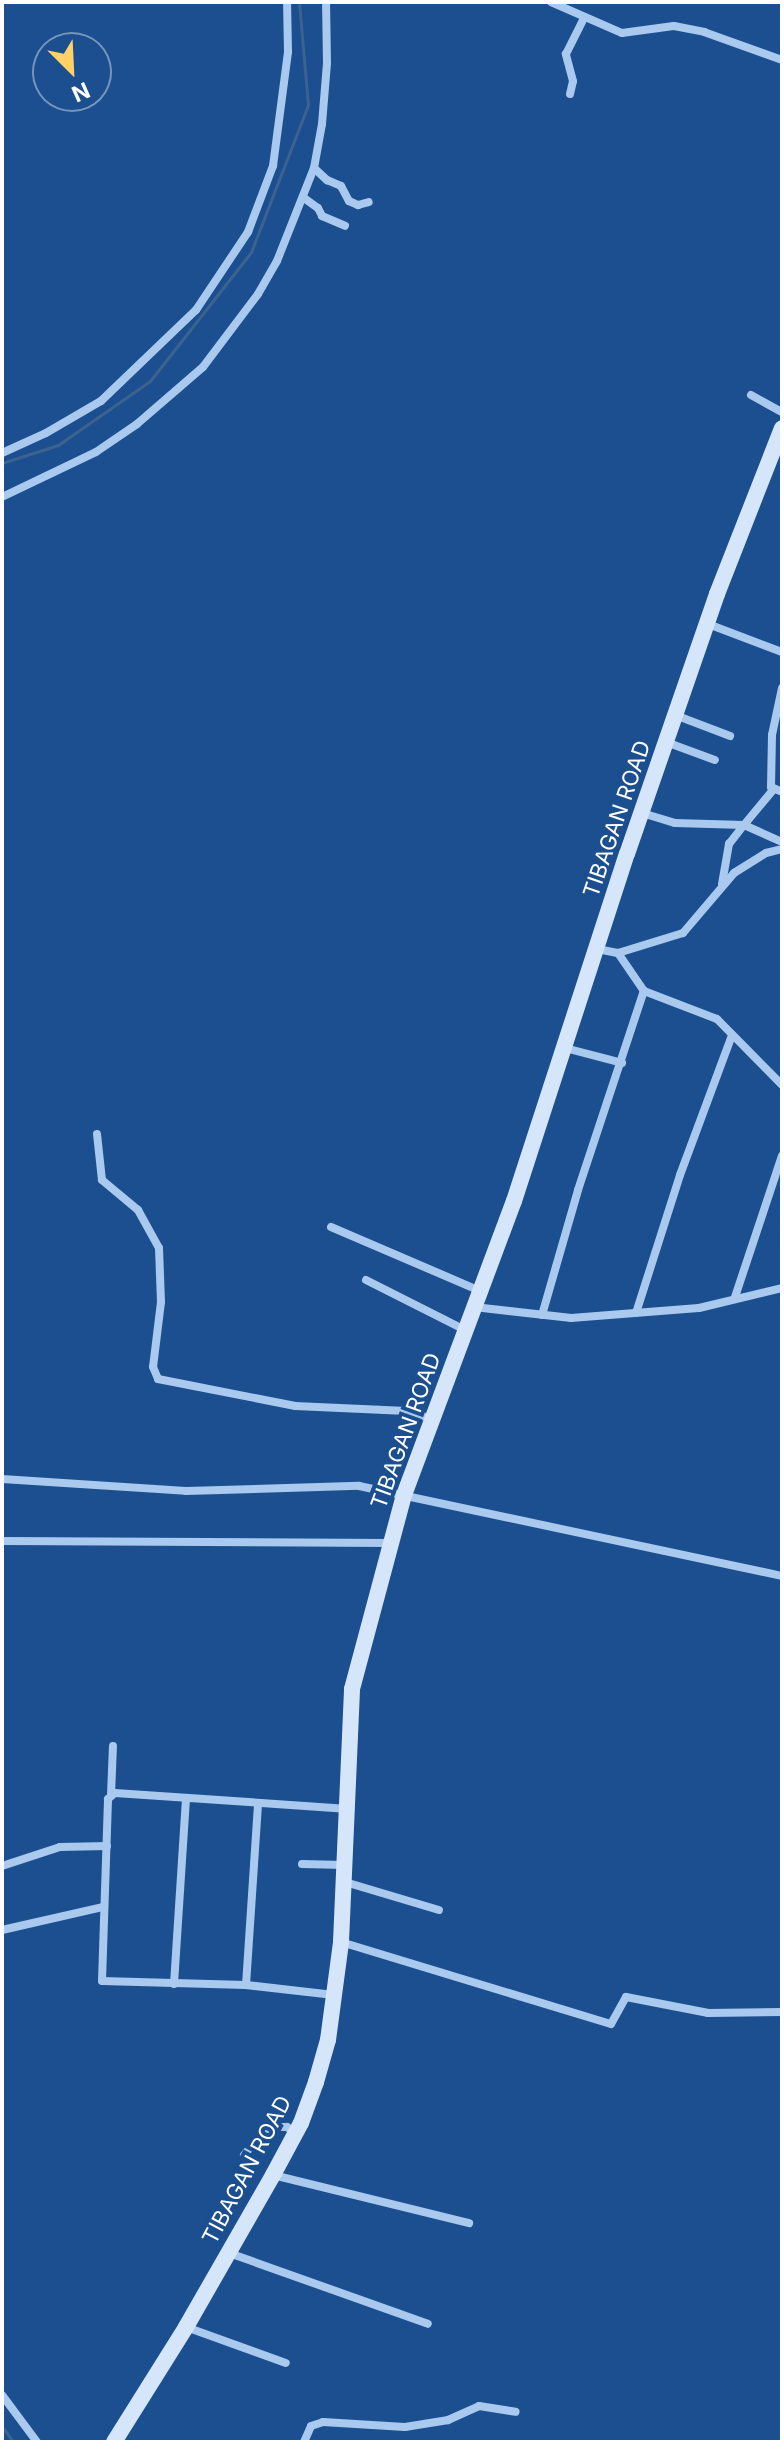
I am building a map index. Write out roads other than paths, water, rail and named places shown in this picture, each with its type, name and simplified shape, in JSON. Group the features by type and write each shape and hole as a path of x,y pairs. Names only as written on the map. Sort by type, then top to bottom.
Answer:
{"main road":[{"name":"TIBAGAN ROAD","path":"114,2442 186,2327 296,2133 328,2040 341,1942 352,1689 404,1495 565,1048 675,715 782,428"}],"street":[{"path":"2,453 46,433 101,401 196,310 248,232 273,166 288,52 287,2"},
{"path":"2,497 96,452 137,424 203,367 258,294 304,198 314,168 326,78 326,2"},
{"path":"551,2 622,33 674,26 704,32 782,60"},
{"path":"570,94 573,81 566,54 584,18"},
{"path":"314,168 327,180 341,186 349,201 358,205 369,202"},
{"path":"304,198 318,208 325,218 345,226"},
{"path":"751,395 782,412"},
{"path":"708,624 782,652"},
{"path":"720,890 729,844 778,791 772,735 782,688"},
{"path":"675,715 730,736"},
{"path":"666,742 715,760"},
{"path":"641,813 675,823 744,825 782,842"},
{"path":"597,949 618,953 683,933 720,890 750,862 782,849"},
{"path":"618,953 644,991 707,1014 782,1085"},
{"path":"542,1315 578,1190 644,991"},
{"path":"636,1313 680,1175 732,1035"},
{"path":"565,1048 622,1063"},
{"path":"97,1134 102,1180 138,1210 159,1248 161,1302 153,1367 158,1379 295,1406 407,1411 432,1419"},
{"path":"735,1297 782,1156"},
{"path":"331,1227 477,1299 542,1315 571,1318 699,1308 782,1288"},
{"path":"366,1280 465,1330"},
{"path":"2,1479 186,1491 279,1490 341,1485 404,1495 782,1576"},
{"path":"2,1541 391,1543"},
{"path":"113,1746 103,1907 102,1981 246,1985 335,1995"},
{"path":"111,1795 348,1809"},
{"path":"174,1984 186,1799"},
{"path":"246,1985 258,1804"},
{"path":"2,1866 60,1847 107,1846"},
{"path":"302,1864 345,1874 439,1910"},
{"path":"2,1930 103,1907"},
{"path":"341,1942 611,2024 627,1996 708,2013 782,2012"},
{"path":"244,2155 261,2135 278,2127 287,2127 296,2133"},
{"path":"273,2175 469,2223"},
{"path":"229,2253 428,2324"},
{"path":"186,2327 286,2363"},
{"path":"2,2395 37,2442"},
{"path":"304,2442 311,2426 323,2422 405,2427 448,2420 479,2406 516,2412"}],"waterway":[{"path":"2,463 58,445 150,381 251,252 308,105 299,2"},
{"path":"2,2426 13,2442"}]}
